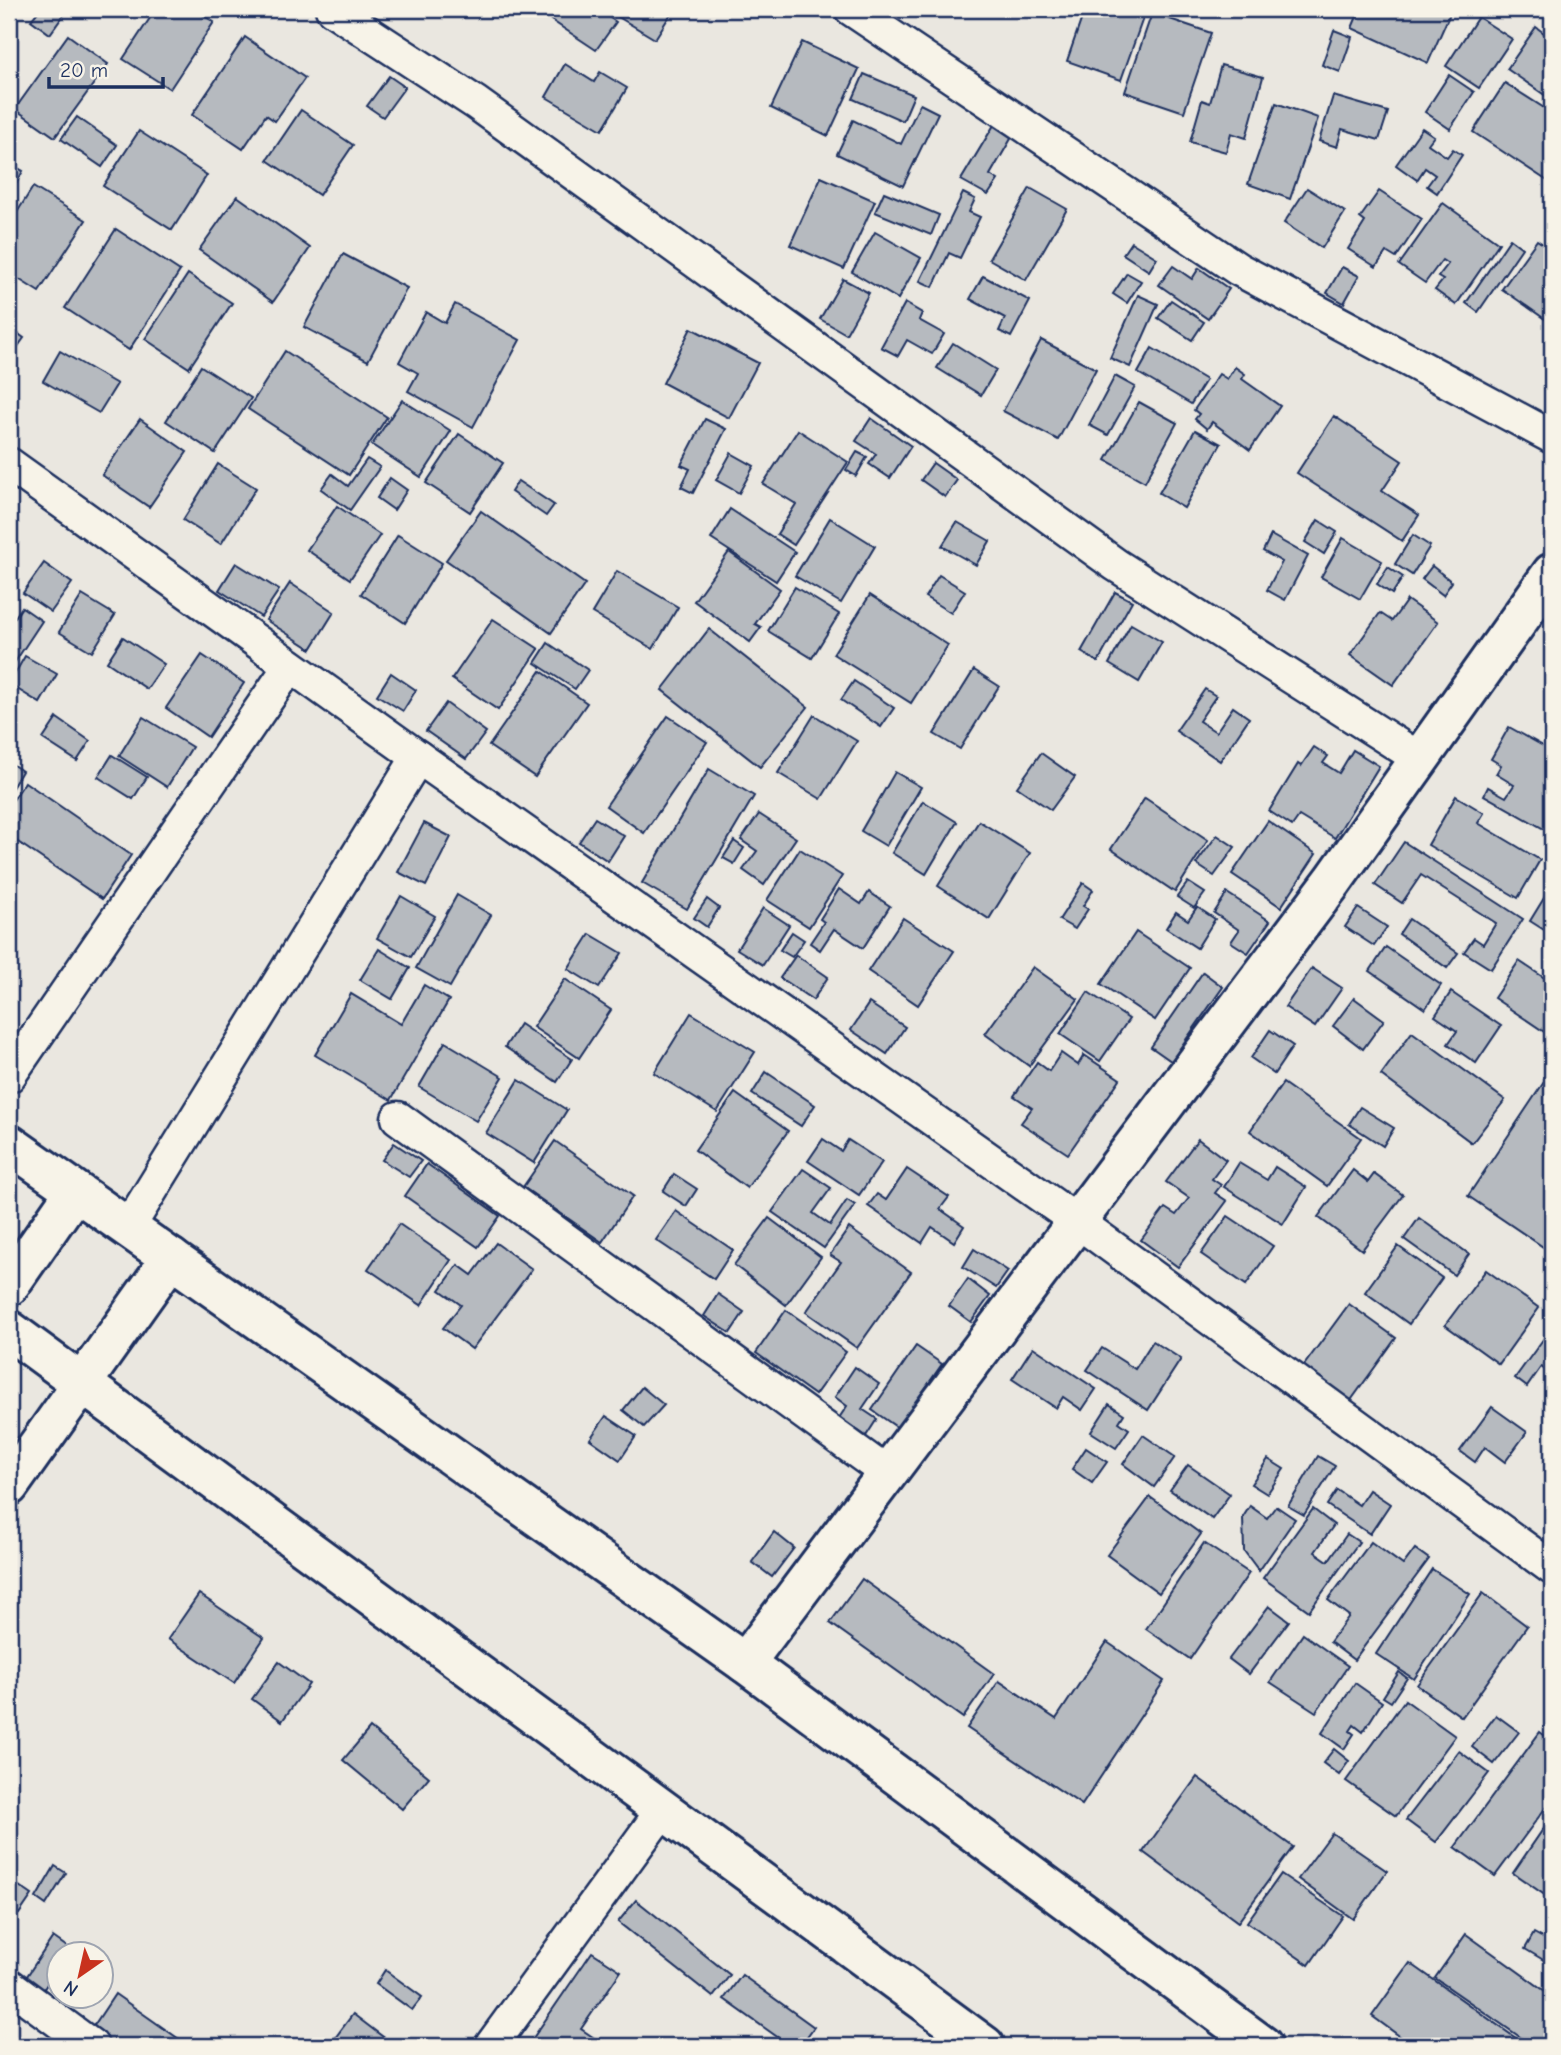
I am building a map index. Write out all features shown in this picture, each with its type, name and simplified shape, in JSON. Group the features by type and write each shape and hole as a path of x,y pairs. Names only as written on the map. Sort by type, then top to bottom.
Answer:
{"main road":[{"path":"745,1662 1333,881 1552,573"},
{"path":"9,1144 745,1662 1264,2046"},
{"path":"9,1286 75,1191"},
{"path":"9,1486 171,1258"},
{"path":"9,1330 985,2046"}],"street":[{"path":"332,9 477,103 1116,565 1420,759"},
{"path":"851,9 1238,269 1552,437"},
{"path":"9,464 418,757 1078,1222 1552,1568"},
{"path":"9,1076 290,666"},
{"path":"128,1228 418,757"},
{"path":"398,1118 888,1474"},
{"path":"491,2046 662,1811"},
{"path":"9,1985 92,2046"}],"building":[{"path":"40,9 68,9 50,34 31,20"},
{"path":"156,9 193,9 214,22 170,89 123,59"},
{"path":"559,9 597,9 616,22 596,50 551,20"},
{"path":"605,9 674,9 655,39"},
{"path":"1085,9 1116,9 1143,18 1121,80 1067,61"},
{"path":"1360,9 1452,9 1428,63 1352,28"},
{"path":"1152,13 1211,33 1184,112 1125,92"},
{"path":"1478,17 1512,39 1479,88 1446,66"},
{"path":"1536,27 1552,39 1552,100 1507,69"},
{"path":"1334,30 1352,37 1340,72 1322,65"},
{"path":"68,35 108,64 55,137 15,109"},
{"path":"245,37 305,78 275,121 266,115 243,149 192,115"},
{"path":"802,42 859,69 828,136 771,108"},
{"path":"565,64 594,82 600,72 627,88 602,130 546,97"},
{"path":"1221,65 1263,77 1246,138 1231,133 1226,152 1190,142 1202,100 1210,103"},
{"path":"864,74 914,95 903,121 853,99"},
{"path":"1449,75 1474,92 1450,129 1425,112"},
{"path":"389,76 405,87 383,117 367,106"},
{"path":"1505,83 1552,113 1552,184 1473,132"},
{"path":"1333,96 1388,112 1379,140 1342,129 1337,147 1319,141"},
{"path":"1276,103 1318,118 1290,199 1248,184"},
{"path":"920,104 938,113 903,186 837,154 853,120 901,144"},
{"path":"301,110 353,145 319,195 267,160"},
{"path":"77,117 117,145 102,167 61,139"},
{"path":"994,125 1012,137 990,175 998,180 988,195 961,180"},
{"path":"1422,128 1434,136 1428,144 1447,157 1453,149 1462,155 1437,193 1427,186 1435,175 1425,168 1417,180 1396,165"},
{"path":"139,131 207,175 172,230 103,186"},
{"path":"9,163 23,171 9,197"},
{"path":"821,177 875,201 844,269 790,245"},
{"path":"33,187 86,220 39,292 9,273 9,225"},
{"path":"1030,188 1067,209 1026,280 989,259"},
{"path":"1307,188 1345,212 1322,248 1284,223"},
{"path":"1379,191 1422,219 1396,258 1386,252 1376,267 1348,249 1365,222 1360,218"},
{"path":"884,192 939,215 931,235 875,212"},
{"path":"963,193 975,199 969,212 980,217 960,258 949,253 933,287 920,281"},
{"path":"237,196 310,248 273,302 199,250"},
{"path":"1443,203 1499,243 1456,305 1435,290 1443,280 1438,277 1448,264 1442,260 1425,283 1399,265"},
{"path":"116,229 180,271 129,350 65,308"},
{"path":"875,232 921,258 898,299 852,272"},
{"path":"1510,239 1522,248 1478,312 1466,303"},
{"path":"1537,240 1552,250 1552,324 1502,289"},
{"path":"1131,242 1157,258 1149,271 1123,254"},
{"path":"343,254 407,288 368,361 304,327"},
{"path":"1173,266 1192,279 1199,268 1229,289 1208,319 1159,285"},
{"path":"1342,267 1359,276 1344,303 1327,293"},
{"path":"1127,273 1141,281 1127,303 1113,294"},
{"path":"188,274 232,303 189,368 145,339"},
{"path":"983,276 1030,301 1011,337 999,331 1005,318 970,299"},
{"path":"843,279 869,293 846,334 820,319"},
{"path":"1138,295 1158,304 1130,367 1110,358"},
{"path":"1171,300 1204,322 1192,340 1158,318"},
{"path":"905,303 922,313 919,320 944,334 932,354 907,340 898,356 881,347"},
{"path":"455,304 520,340 473,427 408,391 418,373 399,362 426,312 445,323"},
{"path":"9,327 24,338 9,359"},
{"path":"691,328 758,363 729,418 663,383"},
{"path":"1041,340 1096,369 1058,440 1003,411"},
{"path":"953,343 996,370 981,395 937,368"},
{"path":"1152,348 1206,380 1191,404 1138,373"},
{"path":"60,351 117,384 99,413 43,381"},
{"path":"285,351 387,417 349,475 248,409"},
{"path":"201,366 251,398 215,453 166,421"},
{"path":"1235,367 1245,374 1242,379 1280,406 1250,450 1212,422 1207,429 1195,419 1199,414 1194,410 1219,374 1227,379"},
{"path":"1115,376 1135,387 1108,435 1089,425"},
{"path":"402,400 451,431 421,477 372,445"},
{"path":"1139,402 1177,423 1145,482 1106,460"},
{"path":"1334,416 1402,461 1382,491 1419,515 1402,541 1297,473"},
{"path":"871,418 911,446 890,478 869,464 876,454 856,441"},
{"path":"140,419 187,452 149,507 102,475"},
{"path":"705,419 726,429 693,493 681,487 690,469 681,465"},
{"path":"798,430 848,462 794,545 777,534 796,504 763,484"},
{"path":"1195,430 1221,444 1184,508 1159,493"},
{"path":"459,434 503,463 470,512 426,483"},
{"path":"857,452 867,457 856,476 846,470"},
{"path":"731,453 754,466 739,493 716,480"},
{"path":"367,459 380,467 350,510 321,489 332,474 348,486"},
{"path":"933,463 957,480 945,497 921,480"},
{"path":"218,464 256,488 221,544 183,520"},
{"path":"390,478 407,490 394,510 377,498"},
{"path":"518,481 554,505 546,516 511,492"},
{"path":"337,506 380,535 350,579 307,550"},
{"path":"730,509 795,552 776,581 711,539"},
{"path":"481,511 585,584 551,633 446,560"},
{"path":"830,518 875,546 841,603 795,576"},
{"path":"1318,520 1337,532 1324,554 1305,542"},
{"path":"957,522 990,541 976,565 942,546"},
{"path":"398,535 442,563 405,623 361,594"},
{"path":"1271,535 1308,556 1285,600 1267,590 1282,562 1263,551"},
{"path":"1413,535 1430,546 1412,575 1395,564"},
{"path":"1343,538 1382,561 1360,599 1321,577"},
{"path":"729,552 780,589 755,624 761,627 750,642 694,601"},
{"path":"44,563 72,583 51,612 23,593"},
{"path":"236,563 279,590 261,617 219,590"},
{"path":"1432,566 1452,582 1443,595 1422,579"},
{"path":"1388,567 1403,577 1392,594 1377,584"},
{"path":"617,571 678,607 653,649 592,613"},
{"path":"939,575 965,591 951,613 925,597"},
{"path":"290,583 334,612 311,649 266,620"},
{"path":"795,587 839,614 812,658 768,631"},
{"path":"1115,592 1132,601 1098,662 1081,652"},
{"path":"82,595 115,615 92,652 59,632"},
{"path":"870,595 948,645 911,703 833,654"},
{"path":"1407,600 1438,622 1393,685 1350,655 1380,613 1392,621"},
{"path":"22,607 42,621 9,671 9,626"},
{"path":"493,619 539,649 498,710 452,679"},
{"path":"1131,624 1162,642 1139,682 1109,664"},
{"path":"709,629 808,707 760,767 662,690"},
{"path":"123,637 164,664 147,689 107,662"},
{"path":"548,643 588,670 575,689 535,663"},
{"path":"202,655 244,683 208,737 166,708"},
{"path":"25,656 57,674 40,703 9,684"},
{"path":"974,670 999,686 960,749 934,734"},
{"path":"541,671 587,703 535,777 489,746"},
{"path":"391,673 416,690 403,711 377,695"},
{"path":"854,681 894,708 881,727 841,700"},
{"path":"1205,689 1216,696 1199,721 1216,732 1233,707 1249,718 1220,761 1176,731"},
{"path":"446,703 486,732 466,759 426,731"},
{"path":"814,715 857,741 821,799 778,773"},
{"path":"668,716 707,742 644,833 606,806"},
{"path":"143,717 192,747 167,787 119,756"},
{"path":"57,718 90,741 77,761 43,739"},
{"path":"1509,727 1552,751 1551,833 1484,795 1488,787 1506,797 1514,785 1496,774 1501,765 1491,759"},
{"path":"1314,747 1328,756 1323,763 1339,773 1353,750 1379,766 1335,838 1299,816 1292,826 1269,811 1298,764 1301,766"},
{"path":"1041,753 1075,777 1051,810 1017,787"},
{"path":"112,755 147,777 133,799 98,777"},
{"path":"9,762 22,771 9,793"},
{"path":"709,769 754,796 687,909 642,883"},
{"path":"895,772 921,787 886,846 861,831"},
{"path":"25,782 131,855 102,899 9,836 9,806"},
{"path":"1456,796 1484,813 1478,823 1540,860 1518,898 1428,845"},
{"path":"1145,798 1208,840 1175,892 1111,849"},
{"path":"923,801 957,822 926,874 892,853"},
{"path":"759,814 796,838 764,885 743,870 757,851 741,840"},
{"path":"595,818 624,836 608,861 579,842"},
{"path":"979,821 1030,853 989,919 938,886"},
{"path":"1268,821 1316,854 1281,907 1232,874"},
{"path":"424,823 451,837 426,886 398,872"},
{"path":"1217,835 1235,847 1214,876 1196,864"},
{"path":"734,841 744,848 734,864 723,858"},
{"path":"1404,842 1523,919 1491,969 1464,952 1474,938 1483,944 1496,923 1421,875 1402,903 1375,885"},
{"path":"800,849 842,876 809,927 767,900"},
{"path":"1188,882 1205,893 1194,908 1177,897"},
{"path":"1083,883 1093,890 1083,906 1088,909 1075,929 1059,920"},
{"path":"1552,885 1552,935 1530,921"},
{"path":"839,889 861,904 869,892 890,906 863,948 834,929 820,950 810,943 824,922 820,919"},
{"path":"1227,893 1270,921 1248,953 1231,942 1239,930 1214,913"},
{"path":"457,895 491,915 450,987 416,968"},
{"path":"401,896 435,916 411,957 377,938"},
{"path":"707,899 719,908 707,927 694,918"},
{"path":"1197,907 1215,919 1197,948 1166,928 1176,912 1188,920"},
{"path":"763,908 789,925 763,965 737,949"},
{"path":"1358,908 1387,927 1374,946 1345,927"},
{"path":"903,918 954,951 918,1005 868,971"},
{"path":"1409,919 1458,953 1447,968 1399,934"},
{"path":"792,932 804,940 792,957 780,950"},
{"path":"1136,932 1190,968 1155,1020 1101,984"},
{"path":"590,934 622,953 599,988 568,969"},
{"path":"1386,947 1441,985 1425,1009 1370,971"},
{"path":"379,949 410,968 392,999 360,980"},
{"path":"796,955 828,977 813,1000 780,978"},
{"path":"1519,961 1552,983 1552,1030 1549,1035 1494,998"},
{"path":"1033,967 1078,999 1029,1066 985,1034"},
{"path":"1312,968 1342,988 1315,1027 1285,1007"},
{"path":"1203,972 1223,987 1171,1061 1151,1047"},
{"path":"565,979 611,1010 579,1058 533,1027"},
{"path":"424,985 449,1000 391,1100 315,1055 351,994 401,1024"},
{"path":"1088,992 1129,1019 1100,1061 1060,1034"},
{"path":"1451,992 1501,1026 1476,1063 1448,1044 1457,1031 1435,1016"},
{"path":"1354,998 1384,1020 1363,1049 1333,1026"},
{"path":"869,1003 905,1027 887,1054 851,1030"},
{"path":"691,1013 755,1052 717,1112 654,1073"},
{"path":"520,1024 572,1059 557,1082 505,1047"},
{"path":"1270,1030 1293,1046 1274,1074 1251,1058"},
{"path":"1412,1032 1505,1100 1472,1143 1381,1075"},
{"path":"445,1042 503,1077 476,1121 419,1087"},
{"path":"1061,1053 1078,1065 1084,1055 1120,1079 1068,1154 1021,1123 1032,1108 1014,1096 1037,1062 1049,1071"},
{"path":"1552,1070 1552,1253 1468,1196"},
{"path":"766,1072 815,1105 801,1126 752,1094"},
{"path":"519,1080 567,1110 534,1163 486,1133"},
{"path":"1283,1083 1361,1138 1327,1186 1250,1131"},
{"path":"735,1093 788,1131 747,1188 695,1150"},
{"path":"1360,1107 1394,1128 1383,1146 1349,1124"},
{"path":"823,1139 841,1151 848,1140 882,1162 859,1195 808,1161"},
{"path":"1198,1139 1226,1160 1212,1179 1221,1185 1215,1193 1227,1201 1178,1267 1141,1240 1165,1208 1176,1215 1189,1198 1166,1182"},
{"path":"555,1141 633,1196 602,1242 523,1187"},
{"path":"394,1143 421,1161 409,1177 382,1160"},
{"path":"1239,1163 1267,1180 1275,1167 1306,1187 1283,1224 1224,1187"},
{"path":"427,1164 500,1216 478,1247 405,1196"},
{"path":"803,1169 831,1188 813,1213 830,1225 847,1200 855,1205 824,1248 772,1212"},
{"path":"907,1169 949,1197 940,1209 964,1226 954,1242 932,1227 922,1243 868,1206 877,1194 886,1200"},
{"path":"1353,1170 1368,1182 1374,1174 1403,1195 1362,1250 1318,1217"},
{"path":"674,1174 697,1189 686,1206 663,1191"},
{"path":"676,1211 733,1250 714,1279 656,1240"},
{"path":"1228,1216 1273,1246 1246,1285 1201,1254"},
{"path":"769,1218 821,1257 786,1305 734,1265"},
{"path":"1419,1218 1469,1254 1454,1275 1404,1239"},
{"path":"399,1224 451,1260 421,1305 368,1269"},
{"path":"849,1228 911,1272 857,1348 806,1312 841,1262 830,1255"},
{"path":"496,1243 532,1269 472,1349 443,1328 461,1305 440,1290 458,1265 472,1275"},
{"path":"1398,1246 1442,1278 1409,1324 1365,1292"},
{"path":"974,1249 1008,1271 996,1288 963,1267"},
{"path":"1486,1270 1539,1308 1499,1364 1445,1325"},
{"path":"968,1279 990,1296 971,1322 949,1306"},
{"path":"718,1294 744,1312 730,1333 704,1316"},
{"path":"1349,1304 1396,1338 1349,1403 1302,1368"},
{"path":"786,1310 846,1352 815,1395 756,1353"},
{"path":"1552,1327 1552,1375 1541,1367 1527,1387 1515,1378"},
{"path":"1153,1341 1181,1359 1148,1410 1087,1370 1102,1348 1135,1369"},
{"path":"916,1346 942,1364 898,1428 872,1410"},
{"path":"1033,1347 1096,1389 1082,1410 1063,1397 1056,1408 1012,1379"},
{"path":"855,1367 879,1384 862,1409 877,1419 866,1436 839,1418 847,1406 835,1397"},
{"path":"642,1387 664,1405 644,1427 623,1410"},
{"path":"1109,1404 1124,1414 1119,1422 1129,1429 1116,1448 1091,1432"},
{"path":"1492,1407 1527,1432 1505,1462 1485,1447 1475,1462 1460,1451"},
{"path":"606,1416 636,1436 620,1460 590,1439"},
{"path":"1143,1435 1175,1457 1154,1487 1123,1464"},
{"path":"1086,1448 1107,1462 1092,1483 1072,1469"},
{"path":"1318,1456 1335,1466 1304,1515 1288,1506"},
{"path":"1268,1459 1284,1469 1267,1494 1251,1484"},
{"path":"1188,1465 1230,1494 1212,1519 1170,1490"},
{"path":"1337,1490 1359,1505 1369,1490 1390,1504 1370,1534 1327,1505"},
{"path":"1150,1497 1201,1534 1159,1593 1107,1555"},
{"path":"1250,1506 1267,1518 1276,1506 1295,1519 1259,1571 1244,1551 1243,1517"},
{"path":"1313,1509 1334,1525 1315,1552 1328,1561 1347,1534 1359,1542 1309,1611 1263,1578"},
{"path":"774,1532 794,1548 772,1577 752,1562"},
{"path":"1371,1542 1403,1565 1415,1549 1429,1559 1354,1660 1330,1642 1349,1616 1328,1600"},
{"path":"1204,1543 1249,1573 1190,1659 1146,1629"},
{"path":"1432,1569 1470,1594 1414,1679 1376,1654"},
{"path":"862,1579 994,1674 963,1718 830,1623"},
{"path":"1483,1593 1527,1626 1462,1717 1417,1685"},
{"path":"199,1594 264,1638 234,1683 168,1639"},
{"path":"1269,1606 1289,1621 1249,1674 1229,1659"},
{"path":"1303,1634 1348,1666 1316,1712 1270,1682"},
{"path":"1107,1642 1164,1681 1082,1805 967,1728 999,1681 1056,1719"},
{"path":"279,1662 309,1684 282,1721 252,1699"},
{"path":"1399,1672 1407,1678 1391,1702 1383,1697"},
{"path":"1355,1683 1382,1702 1363,1732 1354,1725 1350,1731 1354,1734 1344,1749 1322,1733"},
{"path":"1405,1700 1455,1736 1396,1816 1346,1781"},
{"path":"1496,1715 1519,1732 1494,1764 1472,1747"},
{"path":"370,1728 429,1777 402,1809 343,1760"},
{"path":"1540,1732 1552,1741 1552,1799 1495,1876 1455,1847"},
{"path":"1334,1749 1349,1761 1339,1775 1323,1763"},
{"path":"1459,1751 1489,1773 1436,1842 1406,1820"},
{"path":"1197,1777 1293,1847 1238,1922 1143,1852"},
{"path":"1552,1816 1552,1900 1513,1873"},
{"path":"1332,1833 1387,1871 1353,1919 1298,1879"},
{"path":"55,1866 66,1873 46,1905 36,1898"},
{"path":"1281,1874 1343,1916 1309,1965 1247,1922"},
{"path":"9,1879 32,1895 19,1914 9,1907"},
{"path":"636,1900 730,1975 713,1997 618,1922"},
{"path":"1534,1933 1552,1943 1552,1965 1525,1949"},
{"path":"1466,1934 1552,1996 1552,2041 1549,2046 1533,2046 1435,1978"},
{"path":"46,1948 46,1986 39,1996 21,1985"},
{"path":"592,1952 621,1971 581,2029 606,2046 539,2046 531,2041"},
{"path":"1410,1963 1527,2046 1413,2046 1372,2016"},
{"path":"385,1970 422,1997 412,2010 376,1984"},
{"path":"742,1975 814,2027 800,2046 790,2046 724,1999"},
{"path":"116,1995 189,2046 102,2046 87,2036 104,2010 116,2010"},
{"path":"353,2014 391,2043 389,2046 329,2046"}]}
